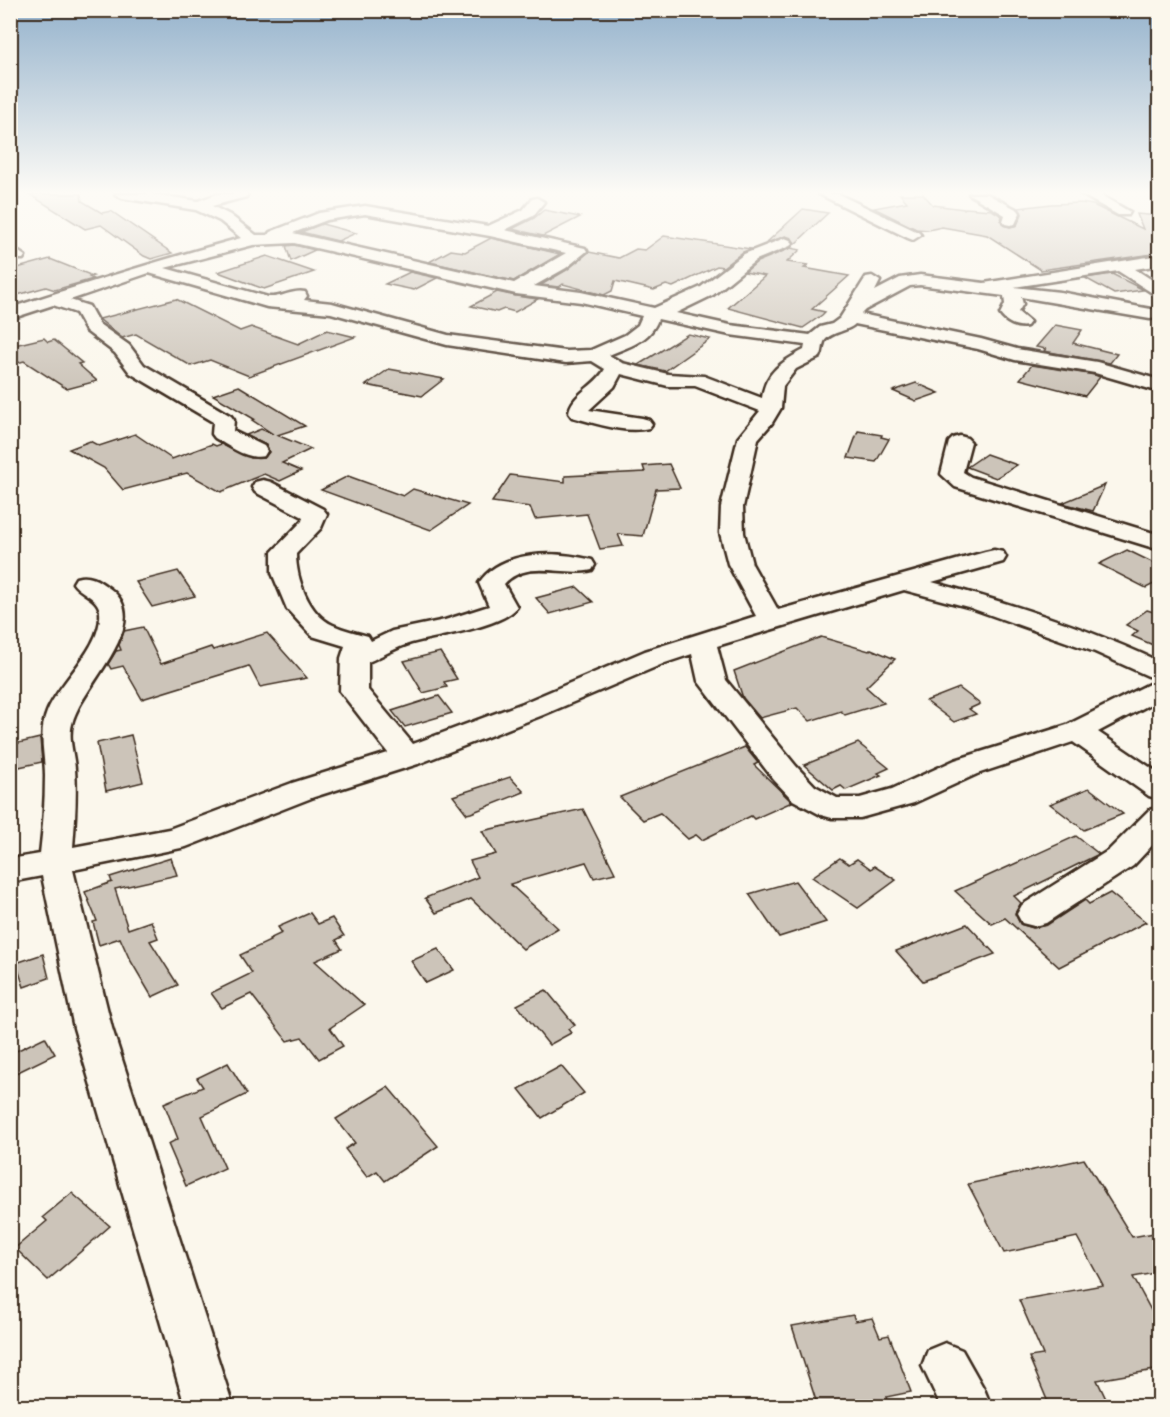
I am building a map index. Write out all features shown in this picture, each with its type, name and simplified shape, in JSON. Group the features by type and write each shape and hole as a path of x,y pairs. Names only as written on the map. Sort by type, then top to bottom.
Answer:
{"street":[{"path":"10,314 180,260"},
{"path":"390,260 516,289 581,297 730,330 815,341"},
{"path":"516,289 567,260"},
{"path":"651,314 668,310 706,291 746,260"},
{"path":"968,286 990,286 1159,260"},
{"path":"1122,267 1160,293"},
{"path":"150,268 247,297 332,308 447,340 566,357 594,355 631,339 646,328 651,314"},
{"path":"854,311 906,282 920,280 1060,297 1150,314"},
{"path":"771,620 740,564 732,533 732,507 748,438 765,419 771,408 773,386 780,376 797,359 813,353 815,341 823,330 843,325 872,281"},
{"path":"284,303 318,288"},
{"path":"1012,292 1014,304 1008,314 1021,322"},
{"path":"52,299 83,310 92,327 122,349 137,369 224,420 222,434 256,451"},
{"path":"854,311 1015,354 1097,368 1160,386"},
{"path":"594,355 615,367 668,380 697,380 771,408"},
{"path":"615,367 607,383 580,405 579,413 606,420 642,424"},
{"path":"960,442 952,474 963,482 1160,543"},
{"path":"263,487 315,514 313,523 284,552 284,573 296,604 321,630 359,642 354,691 407,757"},
{"path":"10,872 175,839 303,790 407,757 533,709 655,657 771,620 994,557"},
{"path":"356,658 401,637 452,627 498,611 504,607 491,583 497,574 519,565 553,562 583,565"},
{"path":"85,583 108,599 113,615 108,634 68,698 57,725 60,772 59,831 55,862 93,1028 210,1407"},
{"path":"906,583 977,602 1104,645 1160,673"},
{"path":"703,643 712,681 785,773 804,793 832,808 860,808 903,796 966,767 1077,731 1160,688"},
{"path":"655,657 712,681"},
{"path":"1077,731 1160,789"},
{"path":"1034,914 1121,858 1160,817"},
{"path":"945,1366 967,1407"}],"building":[{"path":"53,260 93,276 89,277 93,279 55,290 46,287 10,297 10,270"},
{"path":"254,260 279,260 314,272 264,289 218,272"},
{"path":"432,260 550,260 514,281 429,262"},
{"path":"579,260 732,260 723,267 717,266 673,287 666,285 654,290 615,281 612,291 604,295 563,284 559,287 541,285"},
{"path":"789,260 787,262 808,265 804,268 849,276 812,309 825,312 803,328 728,308 765,276 745,272 757,262"},
{"path":"1026,260 1110,260 1041,270"},
{"path":"410,272 437,278 414,290 385,284"},
{"path":"1112,274 1143,290 1114,294 1085,278"},
{"path":"497,292 538,299 515,312 504,309 497,312 471,306"},
{"path":"176,299 240,331 251,327 298,344 327,330 355,337 249,376 210,360 191,366 136,334 122,338 99,319"},
{"path":"1055,325 1082,330 1073,343 1117,354 1110,363 1044,351 1046,349 1036,347"},
{"path":"688,334 710,339 665,371 638,365"},
{"path":"44,338 48,342 54,340 82,363 78,364 97,381 67,389 24,361 10,365 10,346"},
{"path":"1032,365 1100,377 1085,396 1020,379"},
{"path":"389,369 444,379 422,396 366,385"},
{"path":"916,383 939,393 916,401 893,391"},
{"path":"239,386 305,426 277,435 311,449 282,463 301,471 280,481 264,474 221,492 187,473 123,490 104,468 69,449 90,441 99,446 135,434 172,459 212,444 216,446 221,444 251,458 264,458 269,452 266,445 246,435 261,429 273,434 252,420 254,419 213,395"},
{"path":"858,431 882,435 881,437 889,439 876,462 848,458"},
{"path":"986,454 1017,465 996,478 967,467"},
{"path":"669,464 680,488 656,489 643,536 618,534 623,546 600,549 587,514 535,519 530,507 492,502 510,475 565,482 565,476 645,472 643,466"},
{"path":"348,476 403,496 413,489 468,505 431,530 321,490"},
{"path":"1105,485 1093,511 1062,503"},
{"path":"1127,550 1160,566 1160,581 1146,588 1099,564"},
{"path":"178,571 195,596 152,607 136,582"},
{"path":"577,587 593,602 550,614 536,598"},
{"path":"1147,610 1160,614 1160,648 1132,636 1138,631 1126,625"},
{"path":"143,627 161,664 211,647 213,650 267,633 307,678 260,687 249,666 142,699 123,666 111,669 108,664 116,651 121,650 119,645 124,631"},
{"path":"821,637 869,651 871,649 895,659 866,687 884,703 845,715 841,711 810,721 797,708 760,718 743,698 734,671"},
{"path":"440,652 457,679 444,682 447,687 423,693 404,661"},
{"path":"959,688 980,704 969,709 976,714 954,722 926,701"},
{"path":"439,696 452,713 405,727 392,711"},
{"path":"131,735 143,782 106,791 97,743"},
{"path":"40,738 42,762 10,769 10,745"},
{"path":"858,743 889,768 878,773 881,775 846,790 841,786 833,790 804,765"},
{"path":"745,747 758,763 754,765 792,802 754,819 751,816 702,840 696,835 688,839 660,813 643,820 620,797"},
{"path":"510,777 524,792 471,813 467,814 453,796"},
{"path":"1089,788 1123,814 1084,830 1050,804"},
{"path":"583,809 615,873 594,878 586,862 510,884 558,928 523,949 471,899 436,913 425,898 478,877 470,861 496,854 482,831"},
{"path":"1076,836 1099,854 1014,896 1021,903 1015,913 1020,924 1033,928 1047,925 1085,900 1089,904 1110,893 1146,922 1059,967 1005,918 992,924 955,891"},
{"path":"171,858 177,875 115,889 128,929 151,921 158,938 150,941 178,985 152,997 120,938 99,945 93,922 97,921 85,892 112,882 110,877"},
{"path":"840,858 849,864 857,859 871,869 874,866 896,880 858,908 812,877"},
{"path":"795,881 826,922 779,937 749,894"},
{"path":"310,913 318,924 332,918 344,936 336,940 342,949 315,961 364,1005 330,1028 343,1046 319,1059 302,1037 287,1041 251,994 222,1008 211,993 252,973 240,955 282,933 278,927"},
{"path":"967,924 995,954 923,981 896,951"},
{"path":"438,949 454,970 426,983 411,961"},
{"path":"43,954 49,978 24,987 16,963"},
{"path":"546,990 575,1025 568,1029 571,1033 549,1045 517,1005"},
{"path":"45,1037 55,1054 10,1076 10,1054"},
{"path":"228,1063 247,1094 202,1116 225,1168 186,1186 168,1144 178,1139 164,1103 203,1087 197,1078"},
{"path":"561,1066 584,1093 542,1118 519,1089"},
{"path":"388,1087 438,1146 385,1181 377,1171 367,1177 345,1149 355,1143 336,1119"},
{"path":"1084,1159 1132,1237 1160,1232 1160,1272 1133,1277 1160,1327 1160,1369 1097,1380 1107,1401 1073,1407 1050,1407 1029,1357 1043,1355 1019,1300 1103,1285 1077,1237 1004,1253 968,1184"},
{"path":"72,1193 110,1226 48,1280 15,1248 47,1221 43,1217"},
{"path":"853,1315 855,1321 872,1318 880,1337 889,1335 911,1392 886,1397 889,1407 818,1407 792,1326"}]}
